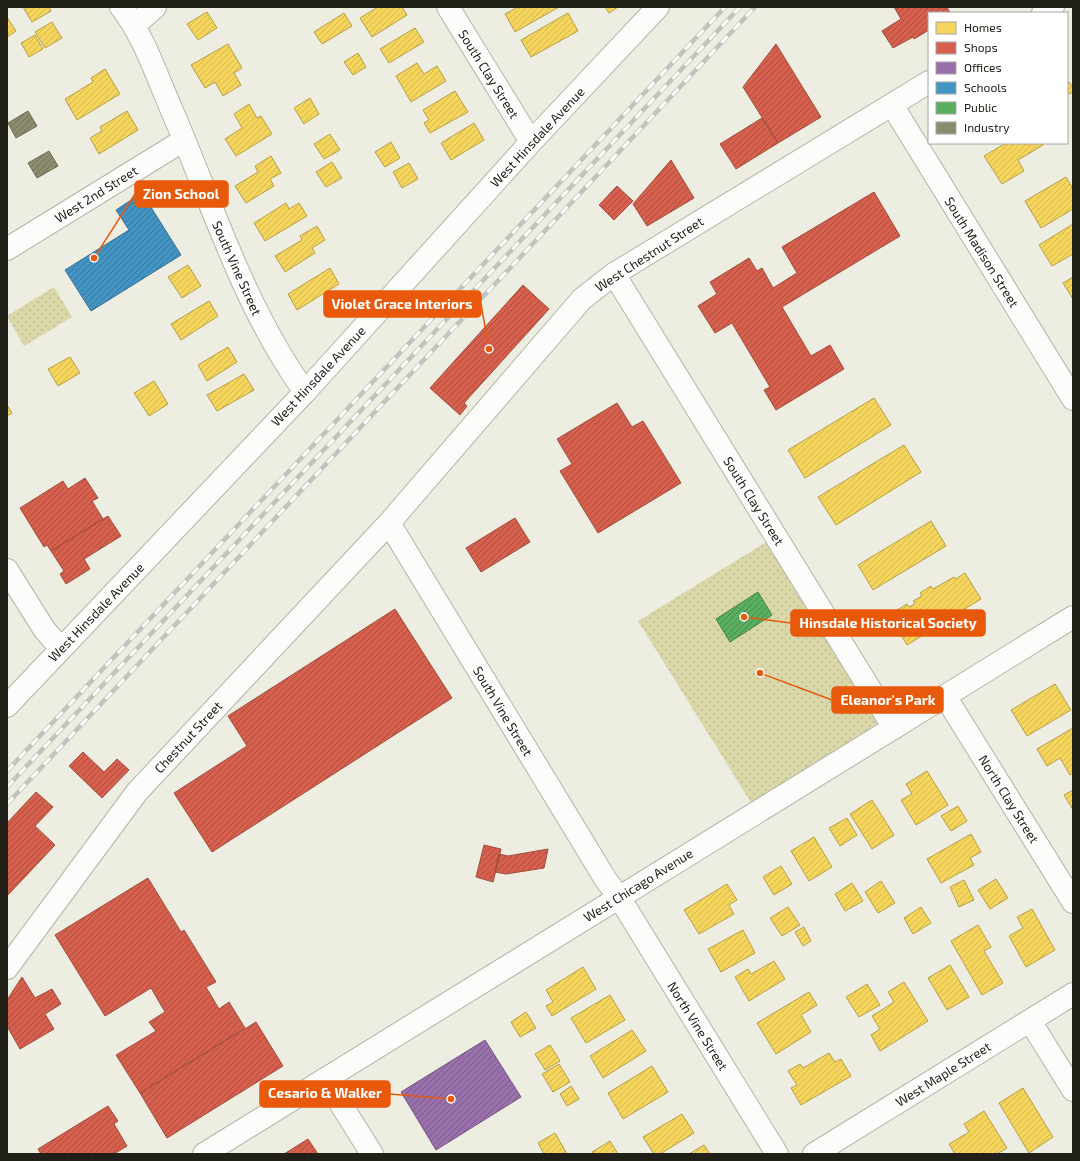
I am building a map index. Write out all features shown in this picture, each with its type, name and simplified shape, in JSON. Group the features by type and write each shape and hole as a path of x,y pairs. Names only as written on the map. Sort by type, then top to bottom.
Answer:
{"street":[{"name":"South Vine Street","path":"121,7 135,25 184,140 239,276 288,368 305,392"},
{"path":"135,25 155,7"},
{"name":"South Clay Street","path":"448,7 531,142"},
{"name":"West Hinsdale Avenue","path":"7,706 305,392 531,142 658,7"},
{"name":"West Chestnut Street","path":"389,523 582,299 614,274 928,83"},
{"name":"South Madison Street","path":"892,105 1073,399"},
{"name":"West 2nd Street","path":"7,249 184,140"},
{"name":"South Clay Street","path":"614,274 894,728"},
{"name":"South Vine Street","path":"389,523 602,874 619,898"},
{"name":"Chestnut Street","path":"7,968 136,792 389,523"},
{"path":"7,570 44,629 61,649"},
{"name":"West Chicago Avenue","path":"204,1154 1073,617"},
{"name":"North Clay Street","path":"946,696 1073,902"},
{"name":"North Vine Street","path":"619,898 777,1154"},
{"name":"West Maple Street","path":"814,1154 1073,994"},
{"path":"1030,1021 1073,1090"},
{"path":"325,1079 372,1154"}],"shaded area":[{"path":"54,287 72,317 24,346 7,316"},
{"path":"768,541 881,725 752,804 638,621"}],"building: Homes":[{"path":"23,7 49,7 51,11 32,22"},
{"path":"378,7 402,7 407,15 372,37 360,18"},
{"path":"518,7 559,7 515,32 505,14"},
{"path":"605,7 618,7 609,13"},
{"path":"207,12 217,28 198,40 187,24"},
{"path":"344,13 352,26 322,44 314,32"},
{"path":"568,13 578,31 531,57 521,40"},
{"path":"7,17 16,31 7,37"},
{"path":"52,22 62,38 45,48 35,32"},
{"path":"415,28 424,42 389,63 380,49"},
{"path":"35,35 43,49 29,57 21,43"},
{"path":"228,44 242,68 234,73 241,85 223,96 215,82 205,88 191,65"},
{"path":"358,53 366,67 353,75 344,62"},
{"path":"417,63 424,74 437,66 446,81 411,102 396,76"},
{"path":"105,69 120,94 77,120 65,99 93,82 91,78"},
{"path":"1068,82 1073,87 1073,92 1068,94"},
{"path":"455,91 468,112 430,133 424,123 429,120 423,110"},
{"path":"310,98 319,114 304,124 294,108"},
{"path":"249,104 257,118 261,116 272,134 236,156 225,139 242,128 234,114"},
{"path":"127,111 138,130 99,154 90,138 102,131 100,127"},
{"path":"474,123 484,140 451,160 441,143"},
{"path":"330,134 340,150 324,159 314,144"},
{"path":"391,142 400,158 385,167 375,152"},
{"path":"1004,144 1043,145 1018,160 1024,171 1002,184 984,156"},
{"path":"271,156 281,173 270,179 274,186 246,203 235,186 258,172 255,166"},
{"path":"332,162 342,178 326,187 316,172"},
{"path":"409,163 418,179 402,188 393,172"},
{"path":"1066,177 1073,189 1073,209 1041,228 1025,201"},
{"path":"286,203 289,209 299,203 307,216 265,241 254,223"},
{"path":"1073,224 1073,254 1052,266 1039,245"},
{"path":"317,226 325,240 312,248 315,253 285,272 275,256 302,240 300,236"},
{"path":"188,265 201,286 182,298 168,277"},
{"path":"330,268 339,284 297,310 288,294"},
{"path":"1073,277 1073,299 1063,283"},
{"path":"209,301 218,316 181,340 171,324"},
{"path":"228,347 237,362 207,381 198,365"},
{"path":"70,357 80,373 58,386 48,369"},
{"path":"244,374 254,390 217,411 207,395"},
{"path":"154,381 168,404 149,416 134,393"},
{"path":"874,398 891,425 805,478 788,450"},
{"path":"7,405 12,413 7,416"},
{"path":"904,445 921,472 836,525 818,497"},
{"path":"931,521 946,546 873,590 858,565"},
{"path":"965,573 981,599 955,615 953,613 937,624 938,626 907,645 889,615 907,604 909,607 915,604 913,601 922,596 920,593 931,586 933,589 954,577 956,579"},
{"path":"1055,684 1071,710 1027,736 1011,710"},
{"path":"1073,728 1073,773 1070,775 1060,758 1047,766 1037,749"},
{"path":"927,771 948,805 916,825 901,800 912,794 906,784"},
{"path":"1073,790 1073,810 1064,795"},
{"path":"872,800 894,835 872,849 850,814"},
{"path":"958,806 967,821 951,831 941,816"},
{"path":"847,818 857,835 840,846 829,828"},
{"path":"971,834 981,852 970,858 974,865 941,883 927,859"},
{"path":"814,837 832,867 809,881 791,851"},
{"path":"781,866 792,884 774,895 763,877"},
{"path":"996,879 1008,898 990,909 978,890"},
{"path":"964,880 974,900 959,907 950,887"},
{"path":"881,881 895,903 878,913 865,892"},
{"path":"852,883 863,901 845,911 835,894"},
{"path":"727,884 737,900 729,905 734,914 699,934 684,910"},
{"path":"788,907 800,925 782,936 770,918"},
{"path":"921,907 931,923 913,934 904,918"},
{"path":"1032,909 1055,950 1026,967 1009,936 1023,928 1017,917"},
{"path":"978,925 991,947 984,951 1003,983 982,995 951,941"},
{"path":"804,927 811,941 803,946 795,932"},
{"path":"743,930 755,953 721,972 708,949"},
{"path":"774,961 785,979 749,1001 735,977 748,969 751,974"},
{"path":"950,965 969,997 947,1010 928,978"},
{"path":"583,967 596,989 552,1016 546,1006 553,1002 546,990"},
{"path":"904,982 928,1021 880,1051 871,1035 880,1029 872,1016 894,1002 888,992"},
{"path":"867,984 880,1005 859,1017 846,997"},
{"path":"809,992 817,1005 801,1015 811,1032 776,1054 757,1023"},
{"path":"610,995 625,1020 586,1043 571,1018"},
{"path":"526,1012 536,1028 520,1037 511,1022"},
{"path":"632,1030 646,1051 603,1078 590,1056"},
{"path":"550,1045 560,1061 545,1070 535,1054"},
{"path":"829,1053 835,1062 841,1059 851,1076 801,1105 791,1088 797,1085 788,1071 800,1064 803,1068"},
{"path":"559,1064 570,1082 553,1092 542,1074"},
{"path":"652,1066 668,1092 623,1119 608,1093"},
{"path":"571,1086 579,1099 567,1106 560,1094"},
{"path":"1023,1088 1053,1137 1029,1153 999,1103"},
{"path":"984,1111 1007,1148 997,1154 955,1154 949,1144 969,1132 964,1124"},
{"path":"682,1114 694,1133 660,1154 654,1154 643,1137"},
{"path":"555,1133 567,1154 544,1154 538,1143"},
{"path":"610,1141 618,1154 593,1154 592,1152"},
{"path":"704,1145 710,1154 689,1154"}],"building: Shops":[{"path":"894,7 947,7 950,12 928,12 928,31 914,39 913,37 893,48 882,31 901,19"},
{"path":"776,44 821,117 778,143 743,87"},
{"path":"762,118 778,143 736,169 720,144"},
{"path":"671,160 694,198 647,226 633,204"},
{"path":"617,186 633,201 614,220 599,205"},
{"path":"874,192 900,236 782,307 811,356 830,345 844,369 776,410 764,390 770,387 732,323 715,333 698,306 717,294 710,282 749,258 757,271 762,268 773,288 797,273 782,247"},
{"path":"523,285 549,309 464,403 467,406 460,415 430,388"},
{"path":"617,403 632,427 643,421 681,483 598,533 560,471 572,464 557,439"},
{"path":"85,478 98,498 92,501 103,519 51,551 47,545 44,547 20,508 63,481 68,489"},
{"path":"108,516 121,536 84,559 90,569 66,584 60,574 64,571 51,551"},
{"path":"515,518 530,542 481,572 466,548"},
{"path":"395,609 452,698 212,852 174,793 247,746 228,716"},
{"path":"83,752 104,772 117,759 129,770 102,798 69,766"},
{"path":"36,792 53,807 35,826 55,845 7,896 7,823"},
{"path":"484,845 501,849 493,882 476,877"},
{"path":"548,849 544,868 506,874 495,872 499,854 508,856"},
{"path":"148,878 181,932 184,930 216,982 206,987 219,1009 229,1002 245,1028 140,1093 116,1055 156,1031 149,1022 165,1012 151,988 105,1016 55,935"},
{"path":"22,977 35,998 52,989 61,1004 45,1014 54,1029 20,1049 7,1026 7,1000"},
{"path":"256,1022 283,1066 167,1138 140,1093"},
{"path":"108,1106 118,1121 114,1124 127,1146 114,1154 41,1154 38,1149"},
{"path":"308,1139 318,1154 284,1154"}],"building: Offices":[{"path":"485,1040 521,1097 436,1150 401,1092"}],"building: Schools":[{"path":"142,193 181,255 91,311 65,270 129,230 116,210"}],"building: Public":[{"path":"758,592 772,615 730,642 716,619"}],"building: Industry":[{"path":"28,111 37,126 16,138 8,123"},
{"path":"49,151 58,166 37,178 28,163"}],"railway":[{"path":"7,771 725,7"},
{"path":"7,787 740,7"},
{"path":"7,804 755,7"}],"place":[{"name":"Zion School","path":"94,258"},
{"name":"Violet Grace Interiors","path":"489,349"},
{"name":"Hinsdale Historical Society","path":"744,617"},
{"name":"Eleanor's Park","path":"760,673"},
{"name":"Cesario & Walker","path":"451,1099"}]}
